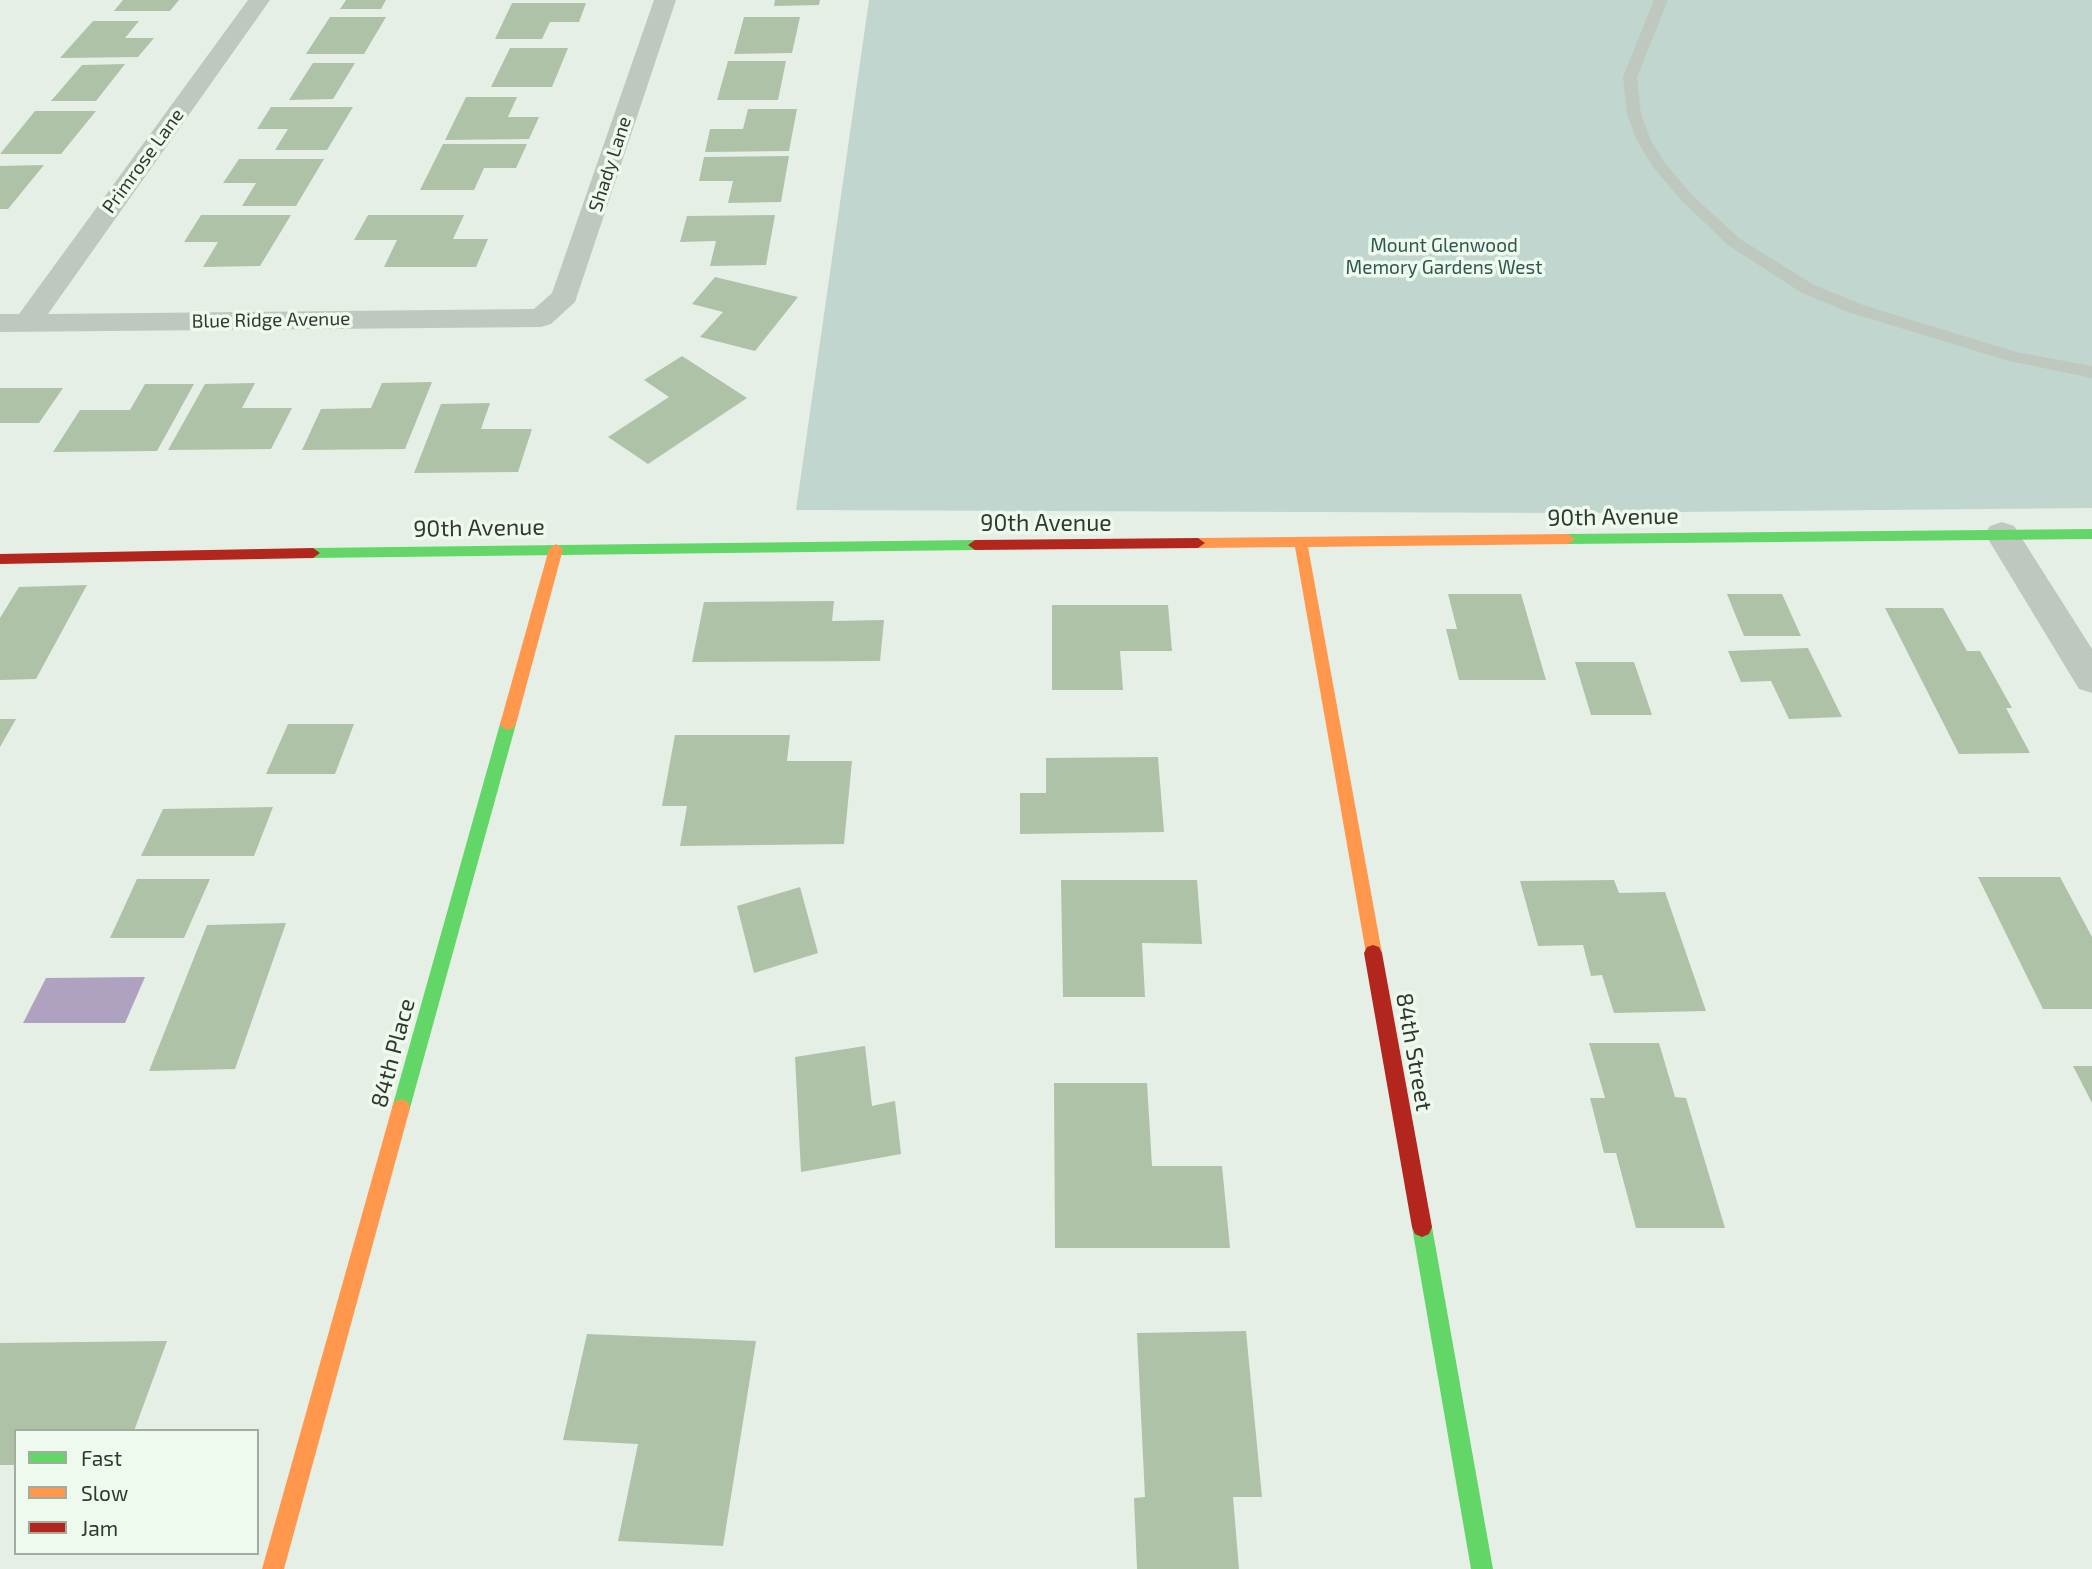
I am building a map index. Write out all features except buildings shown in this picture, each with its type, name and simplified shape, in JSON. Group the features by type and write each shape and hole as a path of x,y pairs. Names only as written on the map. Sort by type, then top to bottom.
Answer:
{"street":[{"name":"Primrose Lane","path":"14,323 259,0"},
{"name":"Shady Lane","path":"541,318 565,296 574,274 665,0"},
{"name":"Blue Ridge Avenue","path":"14,323 541,318"},
{"path":"2002,534 2092,679"},
{"name":"90th Avenue","path":"0,559 556,549 1301,544 2092,534"},
{"name":"84th Street","path":"1301,544 1482,1569"},
{"name":"84th Place","path":"273,1569 556,549"}],"lane":[{"path":"1661,0 1630,76 1634,114 1644,141 1659,165 1687,198 1734,242 1808,289 1857,309 1946,338 2092,372"}],"green space":[{"name":"Mount Glenwood Memory Gardens West","path":"869,0 2092,0 2092,508 1569,513 796,510"}],"shaded area":[{"path":"145,977 125,1023 23,1023 46,978"}],"traffic: fast":[{"path":"1568,539 2092,534"},
{"path":"313,553 975,545"},
{"path":"401,1108 508,724"},
{"path":"1422,1227 1482,1569"}],"traffic: slow":[{"path":"1198,543 1568,539"},
{"path":"1301,544 1373,953"},
{"path":"508,724 556,549"},
{"path":"273,1569 401,1108"}],"traffic: jam":[{"path":"975,545 1198,543"},
{"path":"0,559 313,553"},
{"path":"1373,953 1422,1227"}]}
